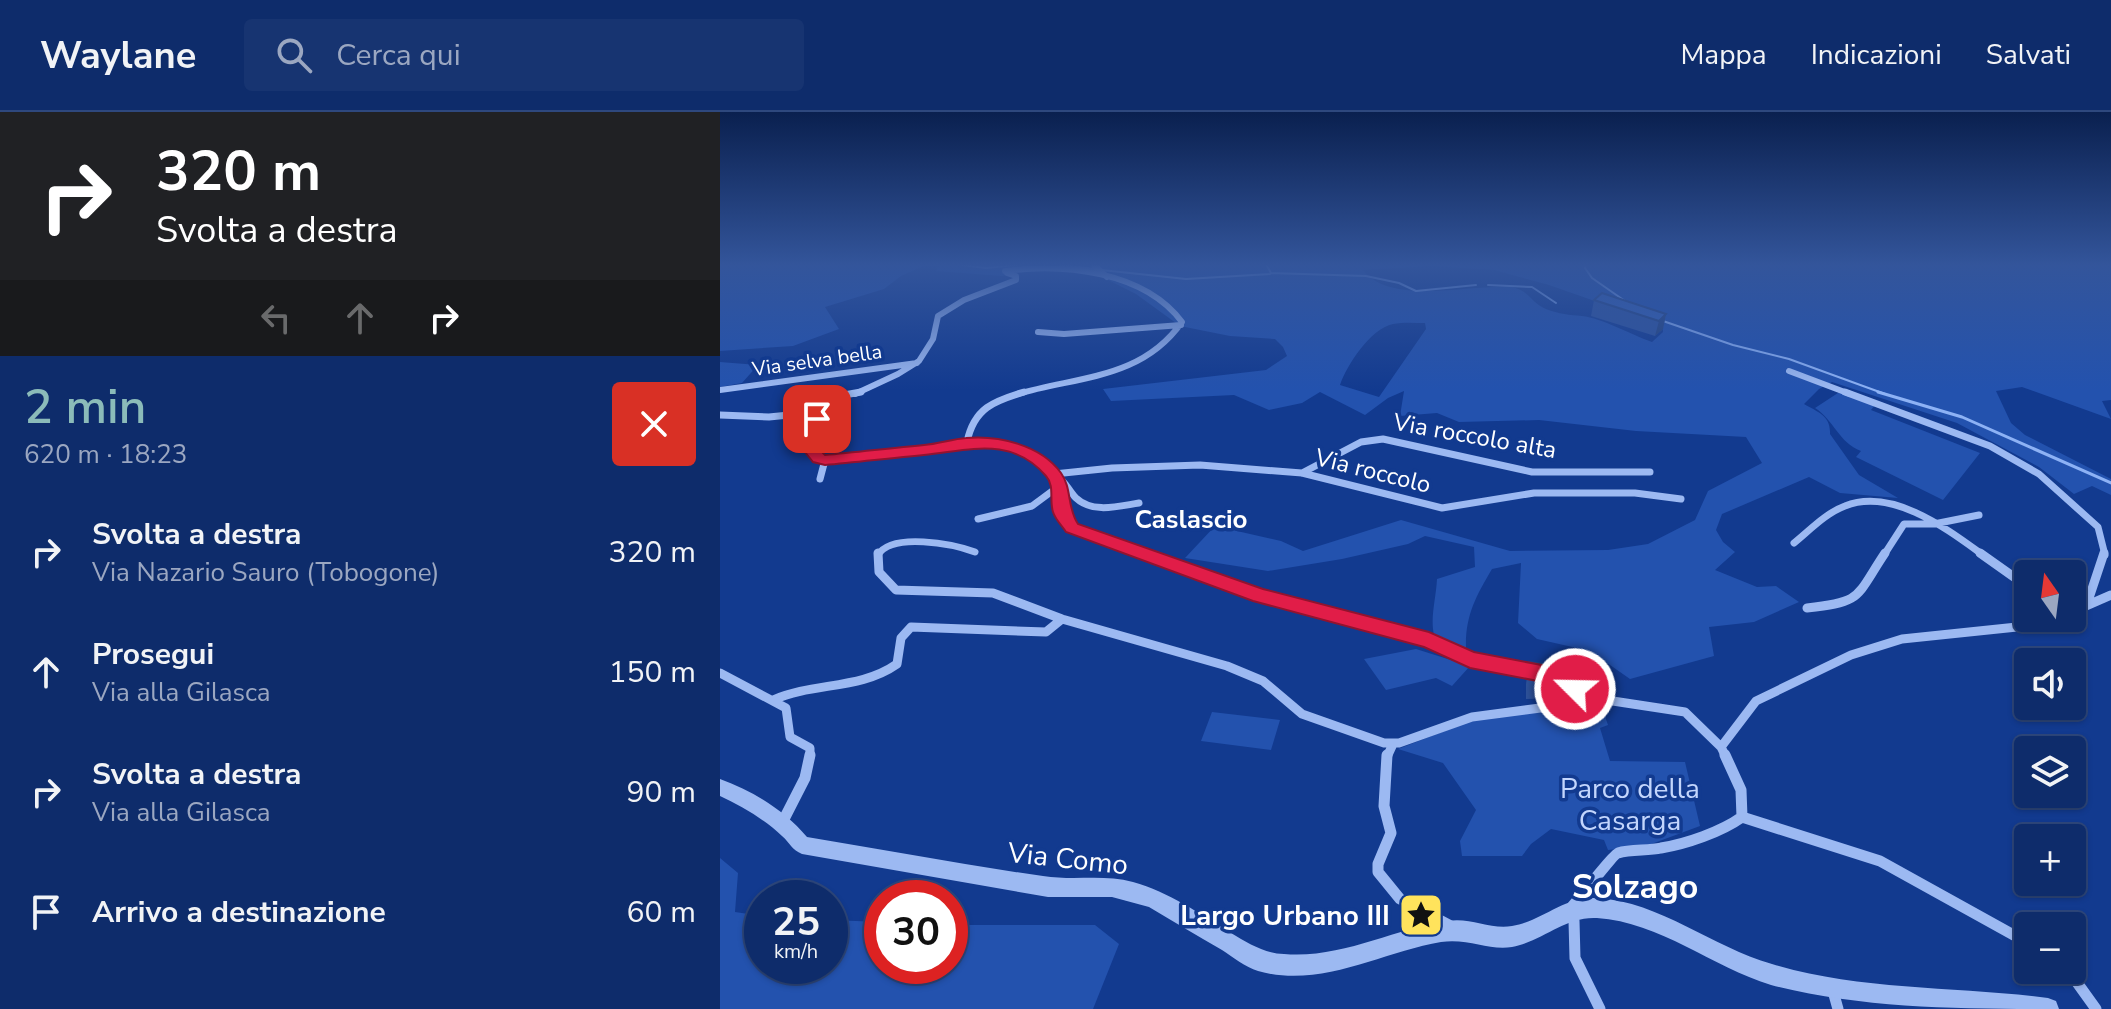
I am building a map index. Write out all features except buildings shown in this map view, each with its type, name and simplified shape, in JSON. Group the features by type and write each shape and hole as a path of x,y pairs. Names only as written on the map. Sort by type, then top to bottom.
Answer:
{"street":[{"path":"955,306 945,310 936,320 935,332 918,363 862,392 806,402 803,410 817,419 819,427 813,452 819,459 919,451 967,442 1002,444 1033,456 1066,481 1076,497 1094,507 1139,503"},
{"path":"1172,306 1182,325"},
{"path":"1038,332 1064,334 1182,325"},
{"path":"967,442 966,430 970,421 983,410 1042,386 1112,372 1182,325"},
{"name":"Via selva bella","path":"720,390 918,363"},
{"path":"1789,371 1990,446 2039,474 2098,527 2105,556 2087,604"},
{"path":"720,415 760,418 810,413"},
{"name":"Via roccolo alta","path":"1302,473 1361,442 1383,439 1532,472 1650,472"},
{"path":"820,479 825,460"},
{"name":"Via roccolo","path":"1054,474 1112,468 1200,465 1302,473 1442,508 1534,493 1635,493 1681,499"},
{"path":"1054,474 1059,485 1061,512 1072,528 1260,596 1429,640 1470,660 1538,673"},
{"path":"978,519 1029,508 1051,496 1059,485"},
{"path":"1794,543 1846,505 1868,500 1894,503 1934,524 2014,578"},
{"path":"1807,608 1851,602 1901,526 1912,522 1934,524 1979,515"},
{"path":"975,552 956,544 890,545 878,552 879,572 896,590 993,593 1062,619 1227,666 1263,681 1302,714 1393,744"},
{"path":"2087,604 2111,595"},
{"path":"773,700 810,686 876,677 897,664 900,641 911,627 1046,632 1062,619"},
{"path":"1721,747 1756,701 1864,648 1904,638 1987,632 2014,626"},
{"path":"720,673 786,708 790,737 810,748 812,758 781,825"},
{"path":"1552,676 1575,689 1580,696 1685,712 1721,747 1734,771 1745,807 1742,817 1732,824 1664,848 1618,853 1610,858 1600,876 1570,909"},
{"path":"1455,929 1400,899 1378,872 1378,864 1391,833 1384,806 1387,751 1393,744 1472,717 1578,703 1580,696"},
{"name":"Via Como","path":"720,787 747,799 802,845 1048,887 1112,887 1134,892 1154,899 1270,964 1321,964 1455,929 1487,937 1519,935 1570,909"},
{"path":"1742,817 1880,861 2014,935"},
{"path":"1570,909 1597,908 1644,919 1733,961 1835,1000 2048,1009"},
{"path":"1570,909 1574,921 1575,958 1600,1009"},
{"path":"2078,984 2096,1009"}],"green space":[{"path":"720,306 829,306 825,307 839,329 793,346 720,351"},
{"path":"1152,306 1541,306 1560,313 1599,320 1652,342 1663,332 1663,325 1608,306 2111,306 2111,400 2102,401 2111,419 2022,387 1996,391 2011,423 2025,435 2111,479 2111,495 2092,486 2074,494 2039,467 1957,423 1832,382 1819,389 1804,404 1826,419 1830,434 1859,475 1898,498 1840,493 1809,477 1722,514 1716,530 1723,542 1735,552 1715,570 1757,587 1776,586 1799,602 1754,622 1709,627 1714,656 1630,679 1590,651 1537,639 1518,623 1521,563 1492,569 1473,607 1467,626 1466,648 1434,635 1437,579 1475,567 1474,547 1425,536 1408,544 1342,559 1268,571 1185,558 1215,526 1281,541 1303,551 1401,520 1510,551 1608,550 1648,544 1695,520 1708,491 1762,463 1746,437 1636,431 1539,420 1459,422 1437,413 1400,416 1404,391 1388,398 1365,415 1320,392 1302,403 1269,410 1234,395 1111,401 1103,389 1266,370 1287,356 1275,339 1230,336 1180,326","holes":["1425,323 1426,329 1379,397 1340,385 1354,358 1368,340 1384,327"]},
{"path":"720,362 758,365 742,383 720,387"},
{"path":"1841,391 1875,405 1871,410 1980,453 1943,500 1856,457 1861,451 1847,443 1815,408"},
{"path":"1416,649 1470,666 1452,686 1436,678 1386,690 1364,659"},
{"name":"Parco della Casarga","path":"1601,705 1608,725 1600,728 1610,761 1685,762 1700,826 1646,846 1608,850 1604,840 1551,829 1531,844 1522,856 1462,856 1460,841 1476,810 1443,763 1398,749 1473,720"},
{"path":"1212,712 1280,720 1271,750 1201,741"},
{"path":"720,858 738,873 735,912 744,913 744,984 848,984 848,921 864,921 864,984 968,984 968,925 1095,925 1119,944 1093,1009 720,1009"}],"waterway":[{"path":"1663,321 1733,345 1789,359 1885,394"},
{"path":"1878,392 1962,417 2111,483"}],"place":[{"name":"Largo Urbano III","path":"1421,915"}],"district":[{"name":"Caslascio","path":"1191,519"},
{"name":"Solzago","path":"1635,886"}],"route":[{"path":"817,419 819,431 813,452 819,459 825,460 904,453 967,442 1002,444 1033,456 1054,474 1059,485 1061,512 1072,528 1260,596 1393,629 1429,640 1470,660 1552,676 1575,689"}]}
